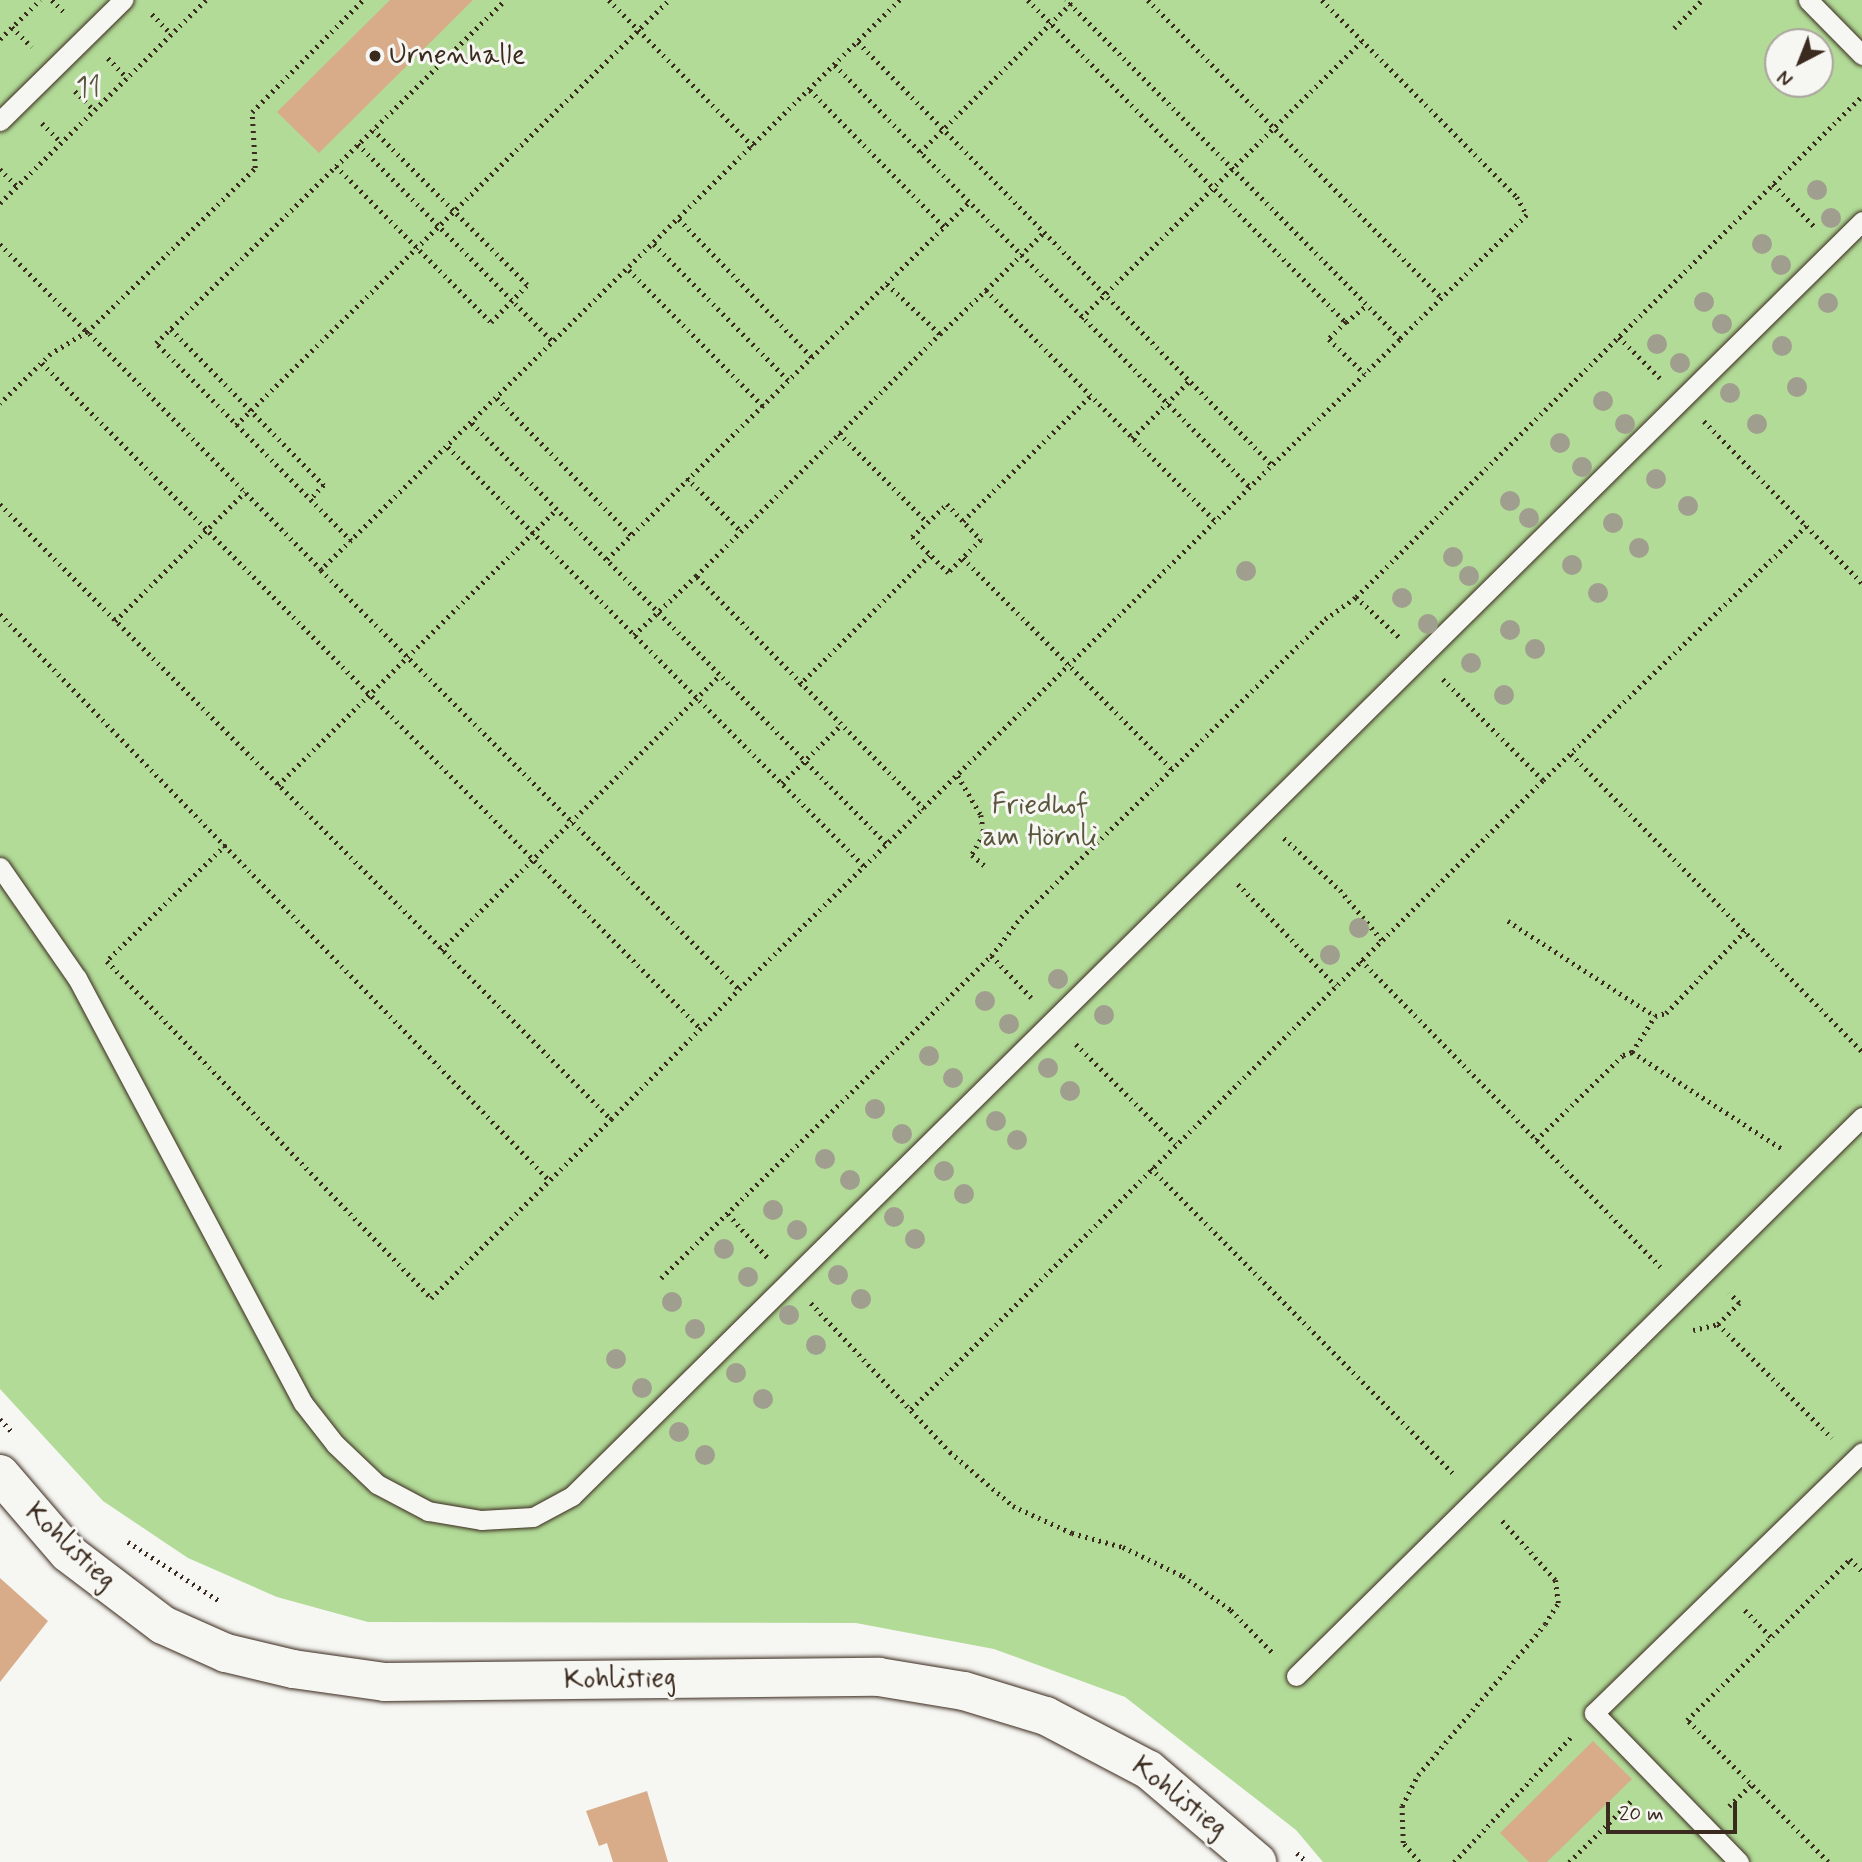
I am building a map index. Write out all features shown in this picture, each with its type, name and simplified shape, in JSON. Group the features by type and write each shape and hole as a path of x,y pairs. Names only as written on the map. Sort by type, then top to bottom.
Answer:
{"street":[{"name":"Kohlistieg","path":"0,1474 68,1553 163,1625 226,1653 293,1669 385,1682 879,1677 964,1691 1046,1716 1139,1763 1196,1806 1257,1862"}],"lane":[{"path":"0,121 123,0"},
{"path":"1808,0 1862,55"},
{"path":"0,867 76,978 303,1403 335,1444 377,1484 428,1511 481,1520 533,1517 572,1496 1862,221"},
{"path":"1296,1676 1862,1117"},
{"path":"1739,1862 1594,1713 1862,1452"}],"path":[{"path":"0,39 40,0"},
{"path":"0,203 205,0"},
{"path":"0,404 42,363 88,332 255,168 252,112 363,0"},
{"path":"351,541 156,343 505,0"},
{"path":"609,0 753,146"},
{"path":"236,425 669,0"},
{"path":"321,570 900,0"},
{"path":"1028,0 1346,322"},
{"path":"1148,0 1442,298"},
{"path":"226,845 107,961 431,1298 739,989 1217,523 1527,215 1517,197 1322,0"},
{"path":"1674,28 1702,0"},
{"path":"920,152 1070,1 1400,339"},
{"path":"147,8 172,34"},
{"path":"1081,318 1362,40"},
{"path":"858,42 1273,466"},
{"path":"835,65 1251,488"},
{"path":"810,90 944,227"},
{"path":"661,1278 991,956 1021,917 1325,619 1356,597 1862,96"},
{"path":"336,166 491,321 527,285 373,130"},
{"path":"358,144 554,343"},
{"path":"0,169 17,186"},
{"path":"607,559 968,203"},
{"path":"679,219 812,357"},
{"path":"634,635 1044,232"},
{"path":"0,244 739,989"},
{"path":"654,244 788,380"},
{"path":"628,269 763,406"},
{"path":"887,284 940,334"},
{"path":"986,290 1217,523"},
{"path":"1365,374 1329,339 1367,305"},
{"path":"171,329 324,485 310,500"},
{"path":"1619,337 1862,583"},
{"path":"42,363 701,1029"},
{"path":"1132,438 1189,381"},
{"path":"963,521 1090,396"},
{"path":"497,398 631,535"},
{"path":"472,423 888,845"},
{"path":"839,433 927,522"},
{"path":"448,447 865,867"},
{"path":"687,478 740,530"},
{"path":"116,621 245,492"},
{"path":"0,504 611,1119"},
{"path":"947,504 963,521 981,540 948,573 912,537 947,504"},
{"path":"278,785 558,509"},
{"path":"911,1409 1543,780 1806,526"},
{"path":"799,685 930,555"},
{"path":"963,558 1172,769"},
{"path":"695,576 839,726 924,809"},
{"path":"1356,597 1421,657 1543,780"},
{"path":"0,614 550,1181"},
{"path":"441,950 720,675"},
{"path":"782,783 839,726"},
{"path":"1571,754 1862,1051"},
{"path":"958,776 981,814 984,834 972,855 984,865"},
{"path":"1260,816 1340,890 1382,940"},
{"path":"1216,860 1336,986"},
{"path":"1508,921 1655,1016"},
{"path":"1536,1140 1623,1055 1632,1052 1655,1016 1666,1013 1746,930"},
{"path":"991,956 1176,1144"},
{"path":"1361,961 1686,1292"},
{"path":"1632,1052 1812,1167"},
{"path":"1151,1168 1477,1497 1555,1580 1558,1603 1545,1624 1418,1775 1402,1806 1404,1843 1419,1862"},
{"path":"727,1214 950,1452 1013,1506 1072,1533 1123,1547 1182,1576 1231,1610 1296,1676"},
{"path":"1670,1308 1691,1329 1718,1324 1826,1432"},
{"path":"1828,1862 1687,1720 1850,1559 1862,1571"},
{"path":"1454,1862 1594,1713"},
{"path":"1569,1862 1655,1777"}],"green space":[{"name":"Friedhof am Hörnli","path":"0,0 1862,0 1862,1862 1323,1862 1296,1830 1125,1697 994,1649 856,1623 368,1622 277,1597 188,1558 103,1501 0,1389"}],"building":[{"name":"Urnenhalle","path":"390,0 473,0 319,153 277,112"},
{"path":"0,1578 48,1621 0,1682"},
{"path":"1593,1741 1632,1779 1547,1862 1529,1862 1500,1833"},
{"path":"647,1791 668,1862 613,1862 607,1843 599,1846 586,1811"}],"place":[{"name":"Urnenhalle","path":"375,56"}],"park label":[{"name":"11","path":"88,89"}]}
